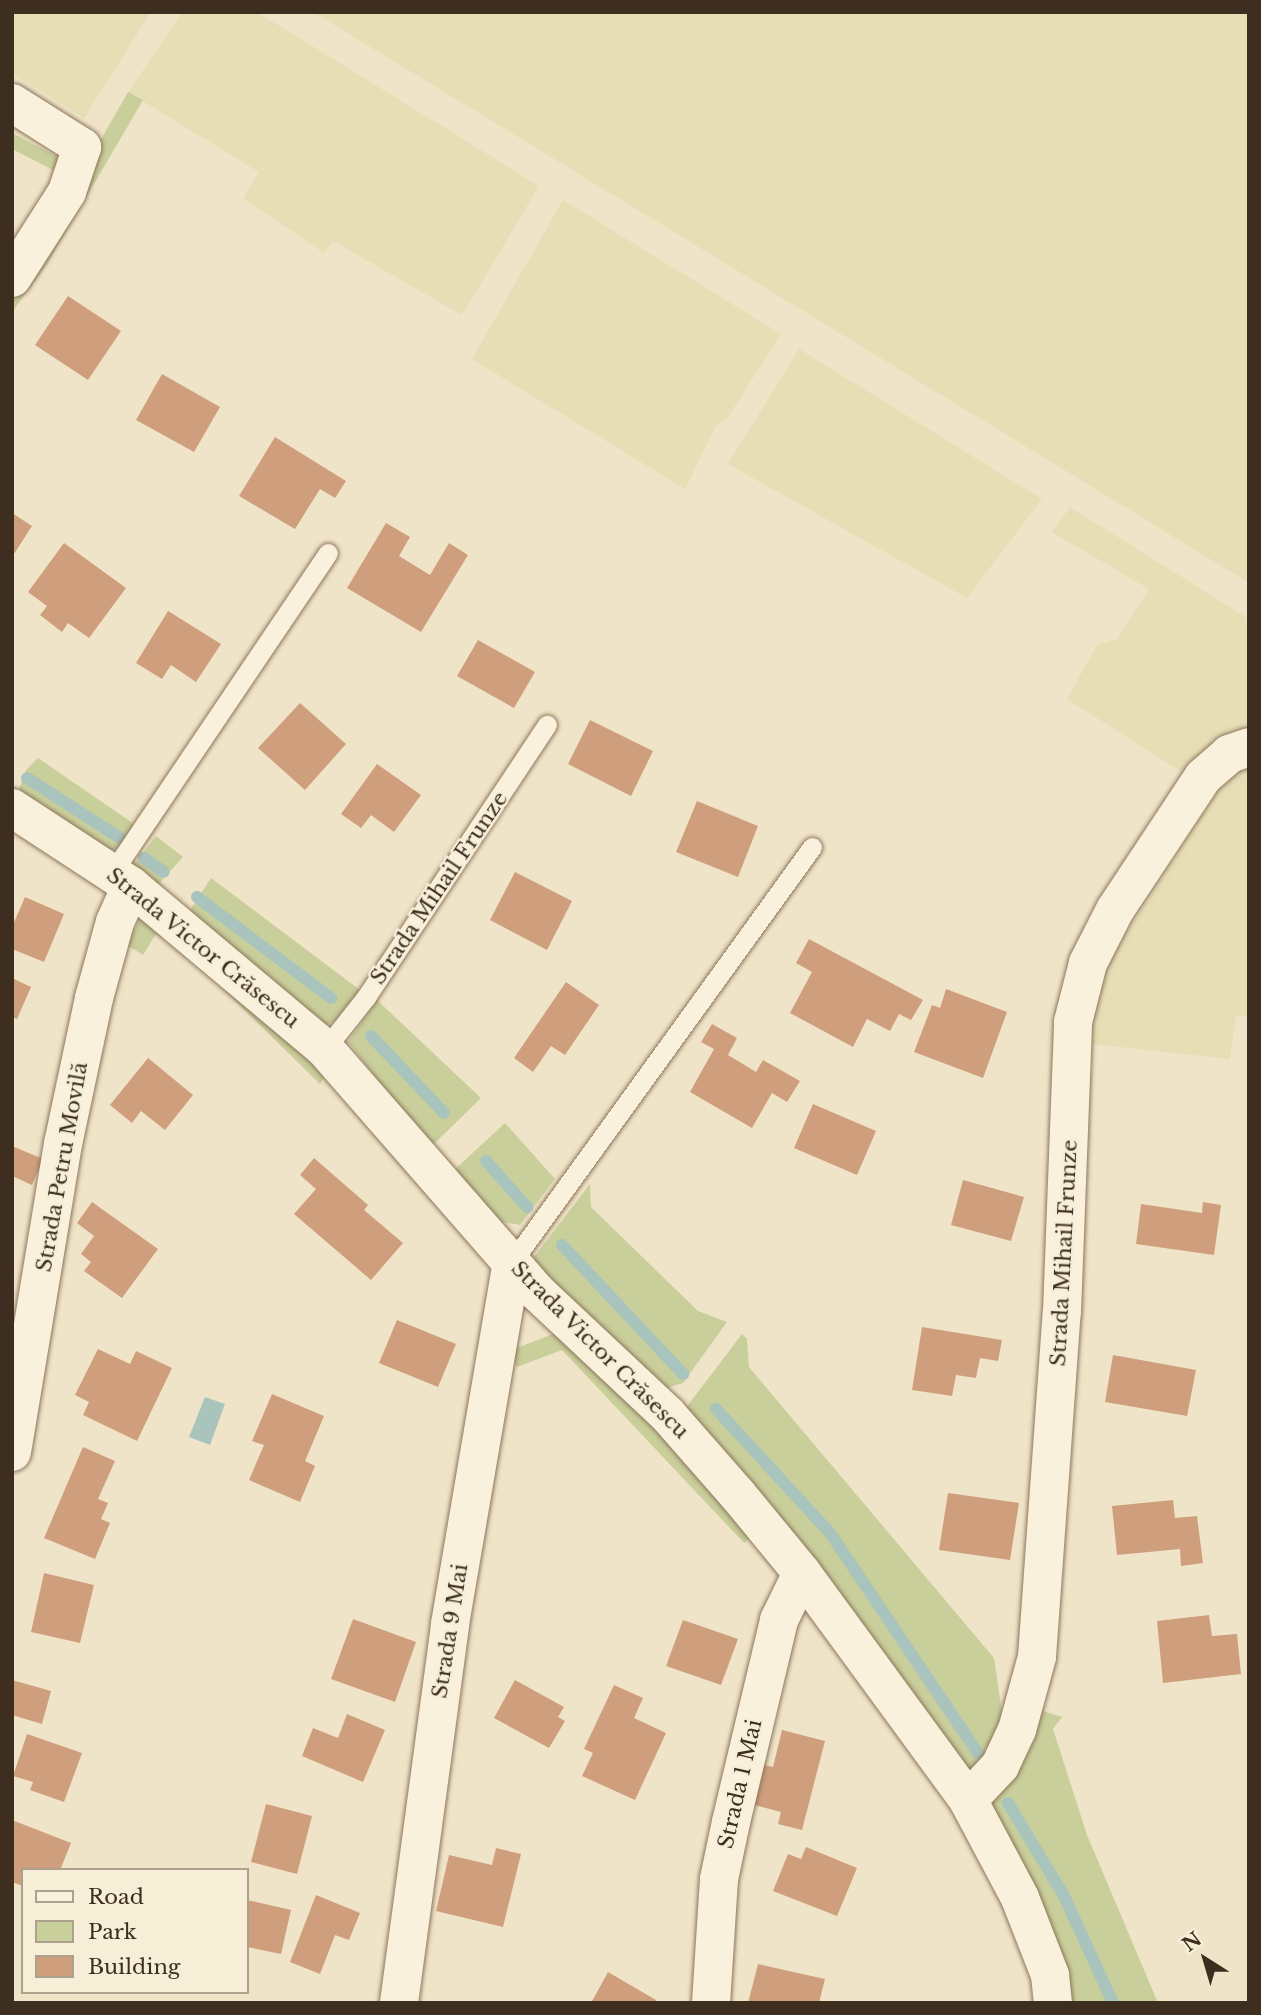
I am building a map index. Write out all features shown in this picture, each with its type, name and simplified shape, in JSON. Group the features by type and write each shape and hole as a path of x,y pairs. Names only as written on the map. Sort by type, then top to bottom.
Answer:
{"street":[{"path":"12,103 82,147 67,192 12,278"},
{"name":"Strada Mihail Frunze","path":"968,1800 1000,1766 1017,1730 1037,1657 1062,1311 1073,1022 1088,962 1115,910 1203,777 1229,754 1249,747"},
{"name":"Strada Victor Crăsescu","path":"12,808 122,880 325,1049 512,1262 667,1414 803,1573 968,1800 1020,1898 1050,1975 1053,2003"},
{"name":"Strada Petru Movilă","path":"12,1452 63,1143 91,1011 115,922 122,880"},
{"name":"Strada 9 Mai","path":"399,2003 450,1624 512,1262"},
{"name":"Strada 1 Mai","path":"711,2003 719,1879 731,1822 779,1620 803,1573"}],"lane":[{"path":"122,880 328,553"},
{"name":"Strada Mihail Frunze","path":"325,1049 366,997 547,725"},
{"path":"512,1262 812,847"}],"shaded area":[{"path":"12,12 151,12 84,118 12,73"},
{"path":"183,12 257,12 539,186 462,315 333,241 324,253 243,198 259,172 128,92"},
{"path":"313,12 1249,12 1249,583 1071,474"},
{"path":"563,200 781,334 728,417 716,426 685,489 472,359"},
{"path":"799,349 1042,499 967,598 728,464"},
{"path":"1070,507 1249,619 1249,1016 1236,1016 1230,1059 1083,1043 1101,979 1117,948 1216,794 1067,699 1097,645 1117,639 1149,589 1052,532"}],"green space":[{"path":"128,92 143,100 46,266 12,312 12,295"},
{"path":"12,133 56,156 61,168 55,171 12,149"},
{"path":"38,758 137,826 121,846 105,853 17,795 26,770"},
{"path":"156,836 183,857 155,888 133,866"},
{"path":"211,878 360,990 336,1021 325,1025 187,915"},
{"path":"140,920 180,942 225,978 325,1076 320,1084 184,951 156,934 143,955 127,945"},
{"path":"377,1000 481,1098 431,1147 348,1042"},
{"path":"505,1123 555,1179 520,1225 498,1221 452,1172"},
{"path":"590,1184 591,1207 698,1311 727,1322 683,1383 661,1390 537,1276 534,1257"},
{"path":"553,1334 571,1337 754,1535 744,1543 562,1350 517,1367 512,1358 517,1348"},
{"path":"742,1334 747,1339 749,1367 994,1658 1005,1733 973,1773 960,1769 685,1409"},
{"path":"1037,1709 1062,1717 1053,1729 1087,1835 1158,2003 1069,2003 987,1801"}],"water":[{"path":"205,1397 225,1404 210,1445 189,1437"}],"building":[{"path":"68,296 121,331 88,380 35,345"},
{"path":"162,374 220,407 194,452 136,420"},
{"path":"275,437 346,481 335,498 320,489 295,529 239,496"},
{"path":"12,513 32,526 12,557"},
{"path":"386,523 410,537 399,556 430,575 449,543 468,555 421,632 347,588"},
{"path":"64,543 126,588 89,638 68,623 62,632 40,615 47,606 28,592"},
{"path":"168,611 221,644 196,682 171,665 162,679 136,663"},
{"path":"478,640 535,672 514,708 457,676"},
{"path":"300,703 346,744 305,790 258,748"},
{"path":"590,720 653,751 631,796 568,764"},
{"path":"377,764 421,795 394,832 371,815 361,828 341,814"},
{"path":"697,801 758,826 738,877 676,852"},
{"path":"515,872 572,901 547,950 490,920"},
{"path":"25,897 64,914 44,962 12,949 12,927"},
{"path":"809,939 923,1000 911,1020 899,1014 890,1031 867,1019 853,1047 790,1013 812,972 796,963"},
{"path":"12,978 31,987 17,1019 12,1017"},
{"path":"566,982 599,1005 565,1055 551,1046 533,1072 514,1058"},
{"path":"946,989 1007,1012 983,1078 914,1052 932,1005 940,1008"},
{"path":"712,1024 737,1038 728,1055 756,1072 763,1060 800,1081 787,1102 772,1093 752,1128 690,1092 714,1049 701,1042"},
{"path":"148,1058 193,1095 165,1130 141,1111 132,1123 110,1105"},
{"path":"813,1104 876,1131 857,1175 794,1148"},
{"path":"12,1146 43,1159 32,1185 12,1176"},
{"path":"314,1158 368,1205 364,1210 403,1243 371,1280 294,1214 316,1189 300,1175"},
{"path":"963,1180 1024,1197 1011,1241 951,1225"},
{"path":"92,1202 158,1249 122,1298 84,1271 91,1262 81,1254 94,1236 77,1223"},
{"path":"1203,1202 1221,1205 1214,1255 1136,1244 1141,1204 1202,1213"},
{"path":"397,1320 456,1344 438,1387 379,1363"},
{"path":"922,1327 1002,1340 998,1361 980,1358 976,1378 956,1375 952,1396 912,1390"},
{"path":"98,1349 130,1364 136,1351 172,1368 137,1441 83,1415 89,1402 75,1395"},
{"path":"1113,1355 1196,1370 1187,1416 1105,1402"},
{"path":"272,1394 324,1416 305,1461 315,1466 300,1502 249,1480 264,1445 252,1441"},
{"path":"83,1447 115,1461 98,1499 108,1503 101,1519 110,1523 95,1559 44,1538"},
{"path":"948,1493 1019,1503 1010,1560 939,1550"},
{"path":"1173,1500 1175,1518 1197,1516 1203,1563 1181,1566 1180,1549 1117,1555 1112,1506"},
{"path":"44,1573 94,1585 80,1643 31,1632"},
{"path":"1209,1615 1212,1636 1237,1634 1241,1674 1163,1683 1157,1621"},
{"path":"353,1619 416,1642 395,1702 331,1679"},
{"path":"683,1620 738,1639 721,1685 666,1666"},
{"path":"12,1680 51,1691 42,1724 12,1715"},
{"path":"515,1680 564,1707 558,1717 565,1721 549,1748 494,1718"},
{"path":"614,1685 643,1698 634,1718 666,1733 635,1800 582,1776 593,1753 584,1749"},
{"path":"347,1714 385,1730 363,1782 302,1756 313,1728 338,1738"},
{"path":"782,1730 825,1741 802,1830 778,1824 781,1812 750,1804 760,1764 773,1767"},
{"path":"27,1734 82,1753 64,1802 30,1790 33,1782 13,1776"},
{"path":"266,1804 312,1816 297,1874 251,1862"},
{"path":"12,1820 71,1843 61,1868 21,1868 21,1885 12,1882"},
{"path":"806,1847 857,1868 837,1916 773,1891 788,1854 801,1859"},
{"path":"496,1848 521,1854 503,1927 436,1911 449,1855 492,1865"},
{"path":"316,1895 360,1913 349,1940 335,1935 320,1974 290,1962"},
{"path":"248,1900 291,1910 281,1954 248,1947"},
{"path":"758,1964 825,1979 819,2003 748,2003"},
{"path":"608,1972 656,2000 654,2003 591,2003"}],"waterway":[{"path":"27,778 120,838"},
{"path":"144,858 164,872"},
{"path":"197,897 331,998"},
{"path":"371,1036 444,1113"},
{"path":"486,1161 527,1207"},
{"path":"562,1245 683,1374"},
{"path":"716,1409 830,1533 978,1753"},
{"path":"1008,1803 1064,1896 1113,2003"}]}
